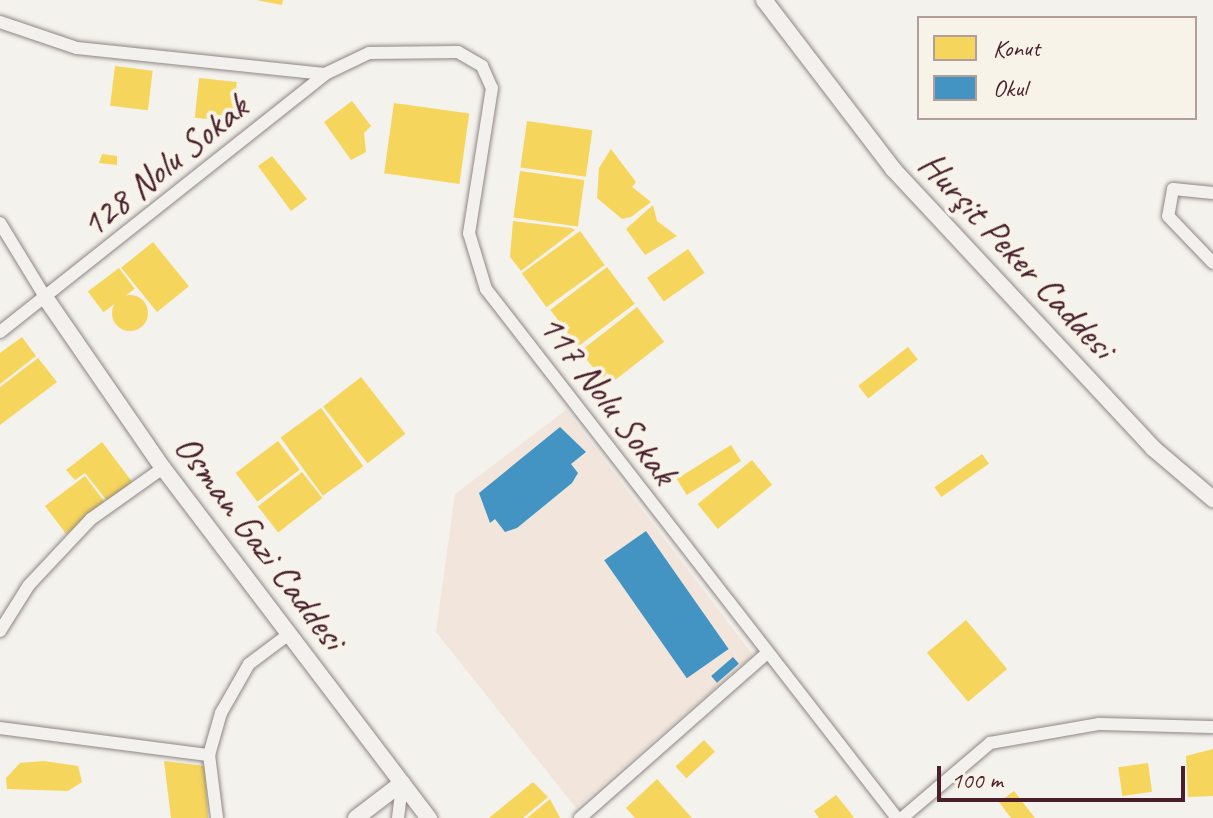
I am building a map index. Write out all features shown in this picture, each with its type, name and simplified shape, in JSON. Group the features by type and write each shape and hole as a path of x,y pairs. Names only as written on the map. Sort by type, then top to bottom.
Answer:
{"street":[{"name":"Hurşit Peker Caddesi","path":"764,0 893,169 1153,448 1213,499"},
{"path":"0,22 77,48 325,74"},
{"name":"117 Nolu Sokak","path":"369,53 458,52 482,66 492,88 469,233 486,289 766,654 899,818"},
{"name":"128 Nolu Sokak","path":"0,332 47,300 325,74 369,53"},
{"path":"1213,193 1173,189 1168,216 1213,263"},
{"path":"0,223 47,300"},
{"name":"Osman Gazi Caddesi","path":"47,300 163,468 429,818"},
{"path":"0,631 29,585 91,519 163,468"},
{"path":"217,818 209,755 221,713 249,664 289,634"},
{"path":"580,818 766,654"},
{"path":"899,818 990,743 1099,724 1213,727"},
{"path":"0,728 209,755"},
{"path":"356,818 402,783"},
{"path":"398,818 402,783"}],"shaded area":[{"path":"566,410 753,655 576,808 436,632 455,494"}],"building: Konut":[{"path":"256,0 283,0 282,5"},
{"path":"115,66 153,71 148,110 110,106"},
{"path":"199,78 237,82 233,122 195,118"},
{"path":"352,101 371,126 364,133 366,152 351,160 324,122"},
{"path":"394,103 469,114 459,184 384,173"},
{"path":"527,121 592,130 586,177 520,168"},
{"path":"611,149 636,182 632,187 651,202 631,217 622,219 597,198 599,168"},
{"path":"102,154 117,156 117,165 99,163"},
{"path":"272,156 307,199 291,211 258,166"},
{"path":"520,171 584,180 578,227 513,218"},
{"path":"653,205 657,221 677,236 645,255 626,229"},
{"path":"513,221 575,230 521,271 510,257"},
{"path":"580,231 605,265 546,307 522,273"},
{"path":"153,242 189,286 157,312 121,268"},
{"path":"688,249 705,273 664,301 647,278"},
{"path":"607,267 635,304 578,346 550,310"},
{"path":"119,268 135,289 104,312 88,291"},
{"path":"130,295 143,300 148,313 143,326 130,331 117,326 112,313 117,300"},
{"path":"637,307 664,342 607,386 580,351"},
{"path":"22,337 36,356 0,384 0,353"},
{"path":"908,347 918,360 868,398 858,386"},
{"path":"38,358 57,382 0,425 0,387"},
{"path":"361,377 405,434 368,463 323,407"},
{"path":"321,408 363,466 323,496 281,437"},
{"path":"278,441 300,470 257,502 236,473"},
{"path":"102,442 133,483 108,502 85,473 75,480 66,470"},
{"path":"731,445 741,461 687,495 677,479"},
{"path":"982,454 989,464 941,497 934,487"},
{"path":"752,460 772,485 718,529 698,504"},
{"path":"302,472 322,498 278,532 258,506"},
{"path":"85,476 106,504 66,534 45,506"},
{"path":"966,620 1007,669 968,702 927,653"},
{"path":"704,740 715,752 686,778 675,767"},
{"path":"1213,749 1213,796 1188,797 1186,756"},
{"path":"44,761 78,766 82,782 68,791 7,789 6,778 20,763"},
{"path":"164,761 205,766 208,818 171,818"},
{"path":"1148,763 1152,792 1122,796 1118,767"},
{"path":"657,779 692,818 635,818 626,808"},
{"path":"533,782 548,797 523,818 489,818"},
{"path":"1014,791 1035,818 1011,818 999,802"},
{"path":"836,795 854,818 819,818 814,811"},
{"path":"550,799 560,818 527,818"}],"building: Okul":[{"path":"560,427 586,452 571,464 578,473 572,483 517,528 505,532 495,519 490,523 479,493"},
{"path":"646,531 729,649 687,678 604,560"},
{"path":"733,657 739,664 717,683 711,676"}]}
